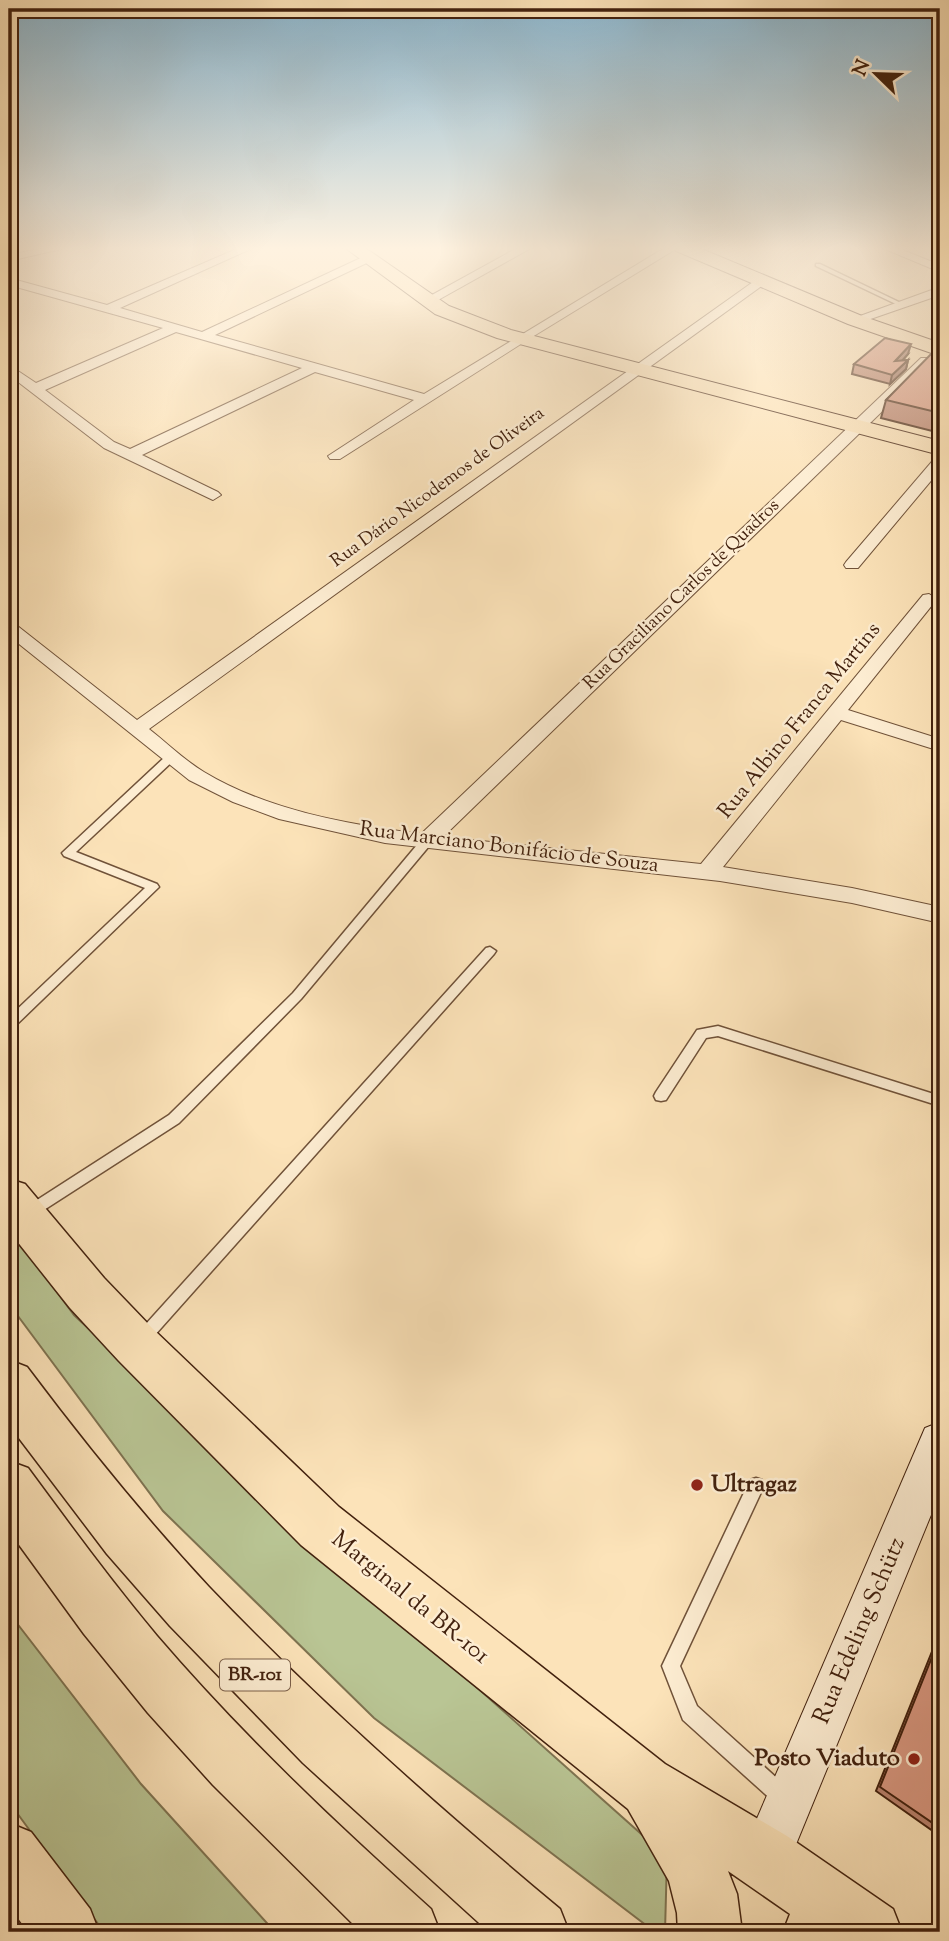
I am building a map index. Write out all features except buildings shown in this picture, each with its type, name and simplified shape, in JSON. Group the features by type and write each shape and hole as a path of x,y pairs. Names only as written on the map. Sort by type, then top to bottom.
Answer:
{"highway":[{"name":"Marginal da BR-101","path":"15,1207 87,1293 136,1345 320,1526 644,1784 765,1858 870,1932"},
{"name":"BR-101","path":"9,1384 135,1546 228,1649 340,1758 537,1932"},
{"path":"9,1487 137,1655"},
{"path":"9,1506 226,1757 325,1857 408,1932"},
{"path":"644,1784 689,1852 705,1889 710,1932"},
{"path":"9,1854 68,1932"},
{"path":"815,1932 823,1932"}],"main road":[{"path":"515,338 940,448"},
{"path":"904,338 939,350"},
{"name":"Rua Edeling Schütz","path":"765,1858 940,1443"}],"street":[{"path":"37,388 153,338"},
{"path":"208,338 426,399"},
{"name":"Rua Dário Nicodemos de Oliveira","path":"136,729 682,338"},
{"path":"335,456 519,339"},
{"name":"Rua Graciliano Carlos de Quadros","path":"426,842 939,350"},
{"path":"130,455 314,368"},
{"path":"9,369 96,436 213,495"},
{"path":"852,565 940,461"},
{"name":"Rua Albino Franca Martins","path":"707,872 929,599"},
{"name":"Rua Marciano Bonifácio de Souza","path":"9,628 170,758 222,791 274,811 327,824 426,842 707,872 877,899 940,915"},
{"path":"837,713 940,745"}],"lane":[{"path":"9,1025 153,887 68,853 170,758"},
{"path":"15,1207 174,1119 297,996 426,842"},
{"path":"136,1345 491,951"},
{"path":"661,1096 702,1034 718,1031 940,1101"},
{"path":"757,1486 671,1667 690,1713 787,1801"}],"green space":[{"path":"9,1226 74,1315 372,1594 667,1857 665,1932 655,1932 374,1718 163,1511 9,1304"},
{"path":"9,1613 141,1784 275,1932 104,1932 9,1802"}],"place":[{"name":"Ultragaz","path":"697,1485"},
{"name":"Posto Viaduto","path":"914,1759"}]}
